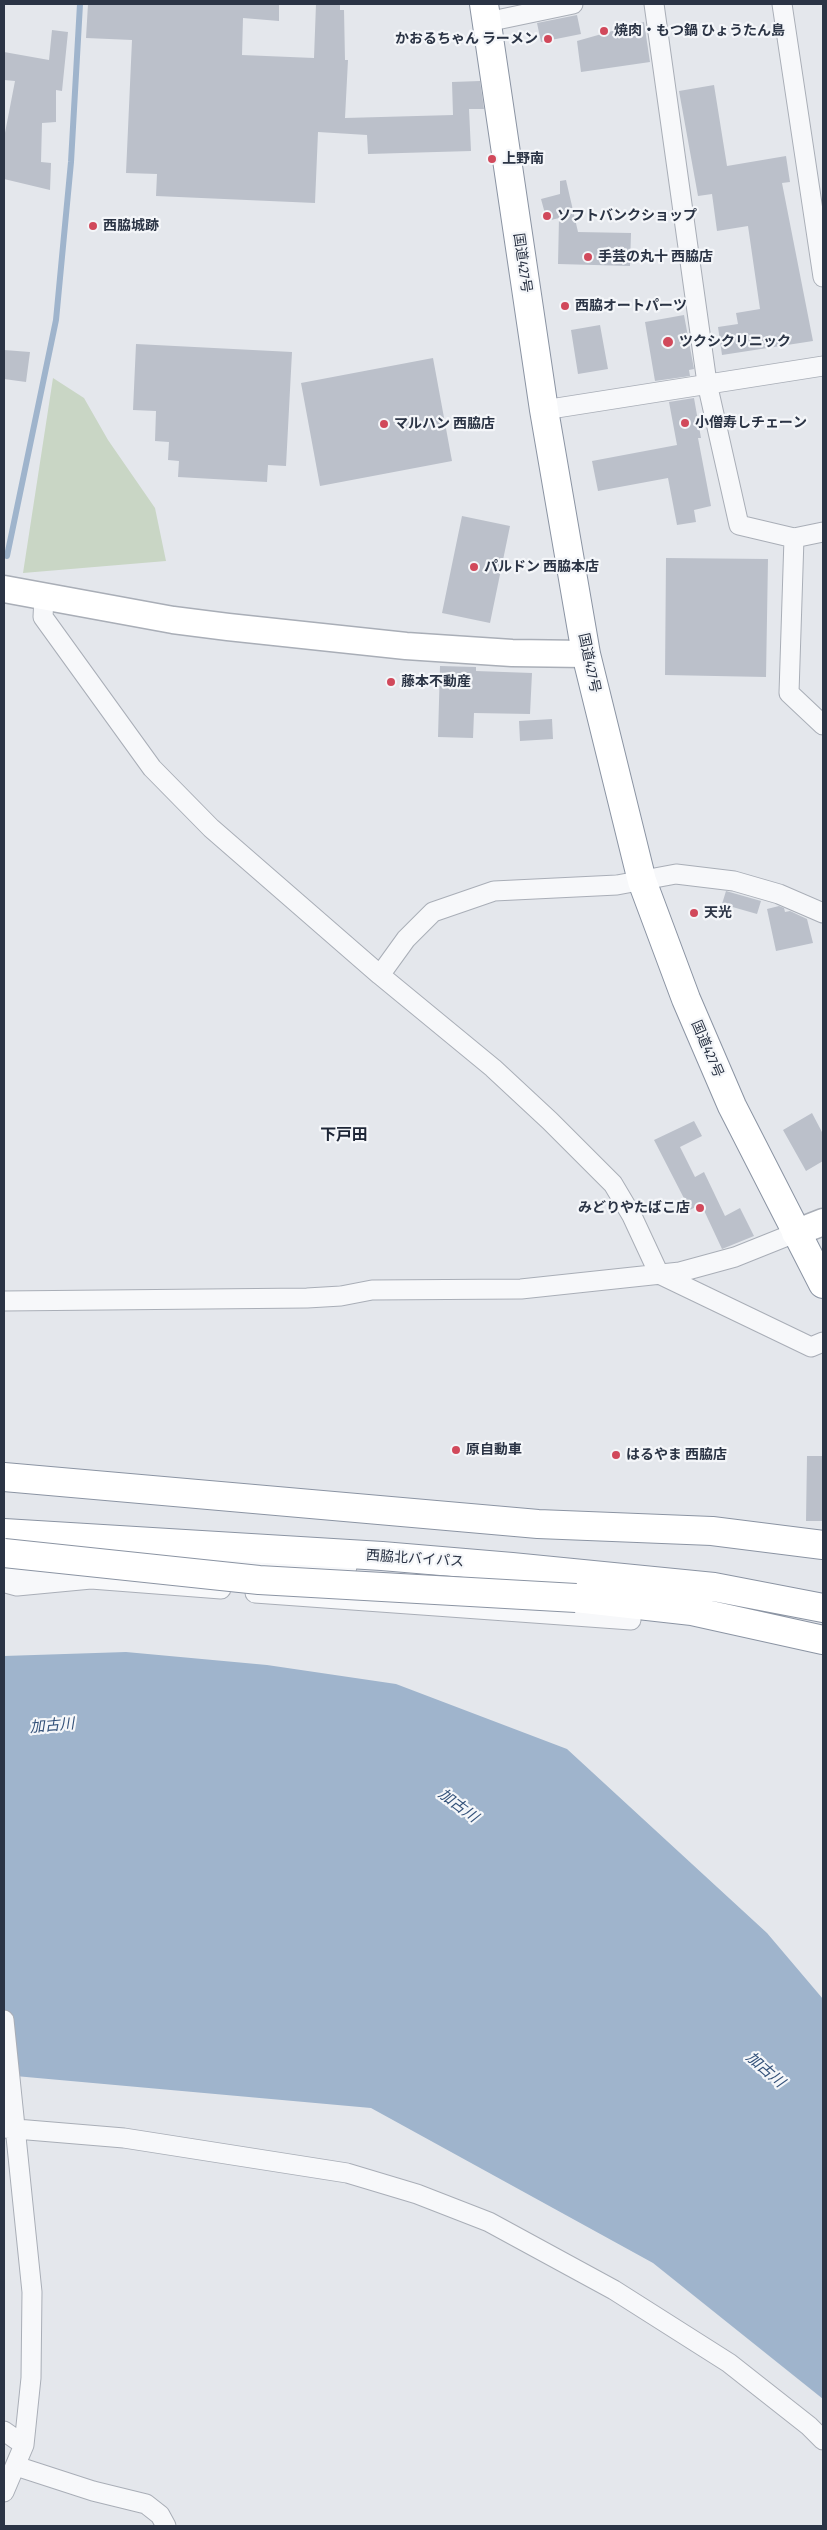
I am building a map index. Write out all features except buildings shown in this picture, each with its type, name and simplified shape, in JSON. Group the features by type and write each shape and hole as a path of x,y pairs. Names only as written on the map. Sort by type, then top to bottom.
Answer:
{"highway":[{"name":"国道427号","path":"486,13 544,410 586,654 642,882 686,999 732,1106 795,1233 823,1284"},
{"path":"4,1477 538,1524 712,1531 823,1545"},
{"name":"西脇北バイパス","path":"4,1533 382,1556 512,1567 714,1587 823,1608"},
{"path":"4,1553 259,1580 576,1598 692,1611 823,1640"}],"street":[{"path":"486,13 573,4"},
{"path":"654,4 707,383 739,525 794,538 823,532"},
{"path":"782,4 823,277"},
{"path":"544,410 823,366"},
{"path":"794,538 788,693 823,725"},
{"path":"4,589 44,598 173,620 248,629 406,646 512,653 586,654"},
{"path":"44,598 43,617 152,768 211,828 380,975 492,1068 613,1184 632,1216 659,1274 811,1347 823,1342"},
{"path":"380,975 406,940 433,912 494,891 617,885 642,882 676,874 734,881 780,894 823,913"},
{"path":"4,1300 307,1298 341,1296 372,1290 521,1289 680,1272 734,1257 823,1222"},
{"path":"4,1574 29,1572 82,1557 102,1555 560,1577 652,1588 744,1622"},
{"path":"4,1583 17,1586 91,1580 631,1620"},
{"path":"4,2020 10,2128 32,2292 31,2378 24,2445 4,2492"},
{"path":"10,2128 124,2138 347,2173 417,2194 489,2222 614,2290 729,2363 809,2426 823,2440"},
{"path":"4,2432 24,2445"},
{"path":"16,2466 93,2491 146,2504 160,2515 166,2526"}],"green space":[{"path":"53,378 84,398 108,440 155,508 166,561 23,573"}],"water":[{"name":"加古川","path":"126,1652 267,1665 396,1684 567,1749 767,1933 823,1999 823,2399 653,2263 371,2108 4,2075 4,1656"}],"waterway":[{"path":"7,556 56,320 71,162 80,4"}],"place":[{"name":"焼肉・もつ鍋 ひょうたん島","path":"604,31"},
{"name":"かおるちゃん ラーメン","path":"548,39"},
{"name":"上野南","path":"492,159"},
{"name":"ソフトバンクショップ","path":"547,216"},
{"name":"西脇城跡","path":"93,226"},
{"name":"手芸の丸十 西脇店","path":"588,257"},
{"name":"西脇オートパーツ","path":"565,306"},
{"name":"ツクシクリニック","path":"668,342"},
{"name":"小僧寿しチェーン","path":"685,423"},
{"name":"マルハン 西脇店","path":"384,424"},
{"name":"パルドン 西脇本店","path":"474,567"},
{"name":"藤本不動産","path":"391,682"},
{"name":"天光","path":"694,913"},
{"name":"みどりやたばこ店","path":"700,1208"},
{"name":"原自動車","path":"456,1450"},
{"name":"はるやま 西脇店","path":"616,1455"}],"district":[{"name":"下戸田","path":"344,1136"}]}
